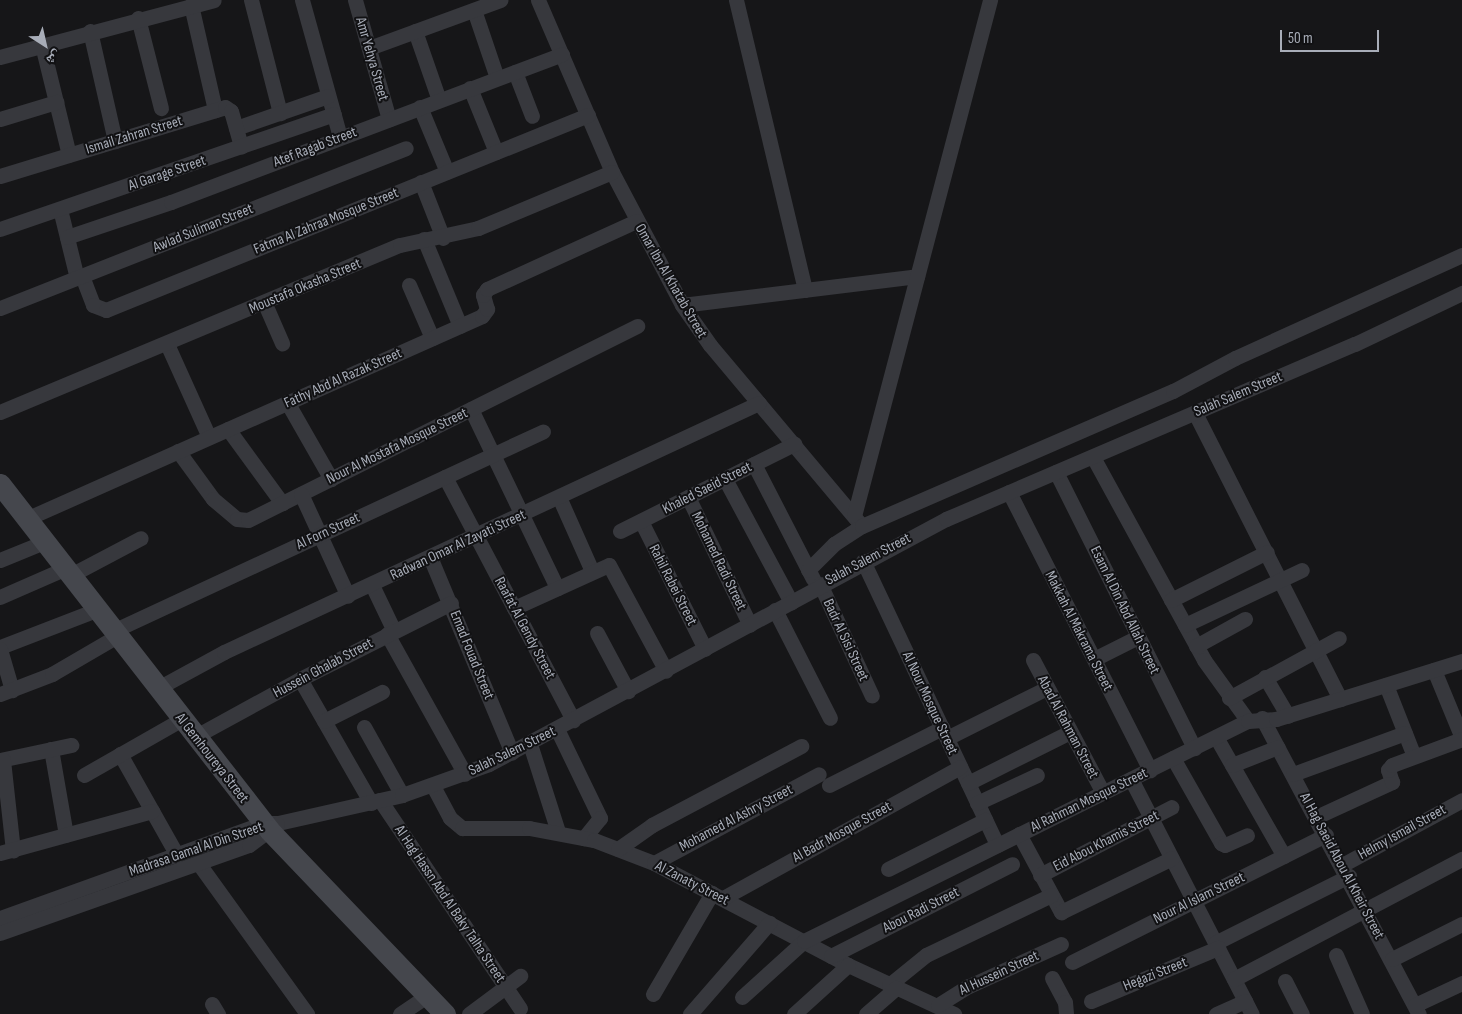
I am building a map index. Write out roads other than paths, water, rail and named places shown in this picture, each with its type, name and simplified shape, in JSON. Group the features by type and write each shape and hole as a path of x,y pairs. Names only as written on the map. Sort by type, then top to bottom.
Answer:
{"main road":[{"name":"Al Gemhoureya Street","path":"2,489 182,719 270,825 445,1014"}],"street":[{"path":"0,57 138,18 164,6 191,5 214,0"},
{"path":"251,0 280,113"},
{"path":"302,0 340,137"},
{"name":"Amr Yehya Street","path":"355,0 389,119"},
{"path":"369,48 474,6 500,0"},
{"name":"Omar Ibn Al Khatab Street","path":"538,0 612,172 636,221 682,305 710,346 858,521"},
{"path":"736,0 805,290"},
{"path":"858,521 917,276 990,0"},
{"path":"191,5 215,110 230,109 241,147"},
{"path":"474,6 497,78"},
{"path":"138,18 161,108"},
{"path":"90,31 115,141"},
{"path":"415,31 439,100"},
{"path":"42,45 69,155"},
{"name":"Atef Ragab Street","path":"67,237 171,202 562,54"},
{"path":"514,72 532,116"},
{"path":"470,88 496,152"},
{"path":"236,128 328,96"},
{"path":"0,119 56,102"},
{"path":"420,107 448,172"},
{"name":"Ismail Zahran Street","path":"0,176 215,110"},
{"name":"Al Garage Street","path":"0,229 334,114"},
{"name":"Fatma Al Zahraa Mosque Street","path":"60,209 79,277 93,305 106,310 588,115"},
{"name":"Awlad Suliman Street","path":"0,308 406,148"},
{"name":"Moustafa Okasha Street","path":"0,412 265,304 400,245 424,239 443,238 478,228 612,172"},
{"path":"421,182 443,238"},
{"name":"Fathy Abd Al Razak Street","path":"26,519 460,326 484,314 486,306 483,295 488,289 636,221"},
{"path":"424,239 460,326"},
{"path":"808,570 858,521 1173,391 1235,358 1462,255"},
{"path":"682,305 917,276"},
{"path":"409,285 432,338"},
{"name":"Salah Salem Street","path":"270,825 402,795 465,774 530,744 750,625 863,561 946,519 1355,344 1462,293"},
{"path":"265,304 282,343"},
{"name":"Nour Al Mostafa Mosque Street","path":"178,451 204,488 237,519 248,520 637,326"},
{"path":"167,344 209,437"},
{"path":"287,402 331,479"},
{"name":"Radwan Omar Al Zayati Street","path":"158,688 224,652 372,585 759,403"},
{"path":"471,410 557,588"},
{"path":"1195,413 1317,649 1340,699"},
{"path":"228,429 282,503"},
{"name":"Al Forn Street","path":"6,692 52,674 115,634 319,535 543,431"},
{"name":"Khaled Saeid Street","path":"620,531 794,444"},
{"name":"Al Hag Saeid Abou Al Kheir Street","path":"1093,457 1196,646 1229,698 1255,720 1278,747 1346,871 1417,1009"},
{"name":"Badr Al Sisi Street","path":"754,464 818,586 872,696"},
{"name":"Esam Al Din Abd Allah Street","path":"1056,472 1194,748"},
{"name":"Raafat Al Gendy Street","path":"445,477 573,720"},
{"path":"725,479 790,602"},
{"name":"Makkah Al Makrama Street","path":"1009,492 1150,770"},
{"path":"300,494 348,596"},
{"path":"559,497 592,571"},
{"name":"Mohamed Radi Street","path":"688,497 750,625"},
{"name":"Rahil Rabei Street","path":"641,521 705,649"},
{"path":"0,597 67,572 141,538"},
{"path":"0,560 44,542"},
{"path":"1171,600 1267,552"},
{"name":"Emad Fouad Street","path":"430,557 452,603 512,753"},
{"name":"Al Nour Mosque Street","path":"863,561 997,845"},
{"path":"514,608 607,565 666,671"},
{"path":"1185,625 1302,570"},
{"path":"372,585 391,633 465,774"},
{"name":"Hussein Ghalab Street","path":"196,736 300,678 452,603"},
{"path":"6,692 0,648 96,610"},
{"path":"775,610 830,718"},
{"path":"1196,646 1245,619"},
{"path":"597,633 628,691"},
{"path":"1094,659 1138,637"},
{"path":"1229,698 1339,638"},
{"name":"Abad Al Rahman Street","path":"1033,660 1103,793"},
{"name":"Al Rahman Mosque Street","path":"742,997 804,941 1216,737 1255,720 1270,720 1288,716 1462,661"},
{"path":"1316,816 1392,782 1390,766 1462,739 1434,670"},
{"path":"1265,677 1288,716"},
{"name":"Al Hag Hassn Abd Al Baky Talha Street","path":"300,678 324,721 375,801 520,1008"},
{"path":"1386,685 1414,756"},
{"name":"Mohamed Al Ashry Street","path":"654,863 824,780 944,733 1047,688"},
{"path":"324,721 382,692"},
{"path":"84,774 182,719"},
{"path":"364,727 402,795"},
{"path":"557,729 600,818 584,838"},
{"path":"968,783 1070,732"},
{"path":"1293,774 1405,733"},
{"path":"1216,737 1284,856"},
{"path":"530,744 558,832"},
{"path":"71,745 1,760 7,852 152,811"},
{"path":"618,849 652,825 801,746"},
{"path":"1232,765 1278,747"},
{"path":"52,749 66,835"},
{"path":"120,754 177,856"},
{"path":"1173,758 1221,844 1225,845 1247,835"},
{"name":"Al Badr Mosque Street","path":"718,895 960,767"},
{"path":"978,803 1037,775"},
{"path":"1131,779 1249,1008 1216,1014"},
{"name":"Al Zanaty Street","path":"433,786 450,818 462,828 529,828 584,838 618,849 654,863 848,965 941,1010"},
{"name":"Helmy Ismail Street","path":"1217,945 1346,871 1462,800"},
{"name":"Eid Abou Khamis Street","path":"1040,875 1172,806"},
{"path":"888,869 986,820"},
{"name":"Madrasa Gamal Al Din Street","path":"0,920 177,856 270,825"},
{"name":"Madrasa Gamal Al Din Street","path":"0,920 199,864 249,845 270,825"},
{"path":"1019,834 1062,912 1172,858"},
{"name":"Nour Al Islam Street","path":"1072,962 1326,835"},
{"path":"1234,979 1367,911 1462,859"},
{"path":"199,864 307,1014"},
{"name":"Abou Radi Street","path":"831,956 1012,864"},
{"path":"653,994 718,895"},
{"path":"866,1014 926,955 1051,895"},
{"path":"690,1014 769,923"},
{"path":"1392,959 1462,924"},
{"name":"Al Hussein Street","path":"941,1010 969,986 1061,944"},
{"name":"Hegazi Street","path":"1091,1001 1217,945"},
{"path":"1336,955 1362,1014"},
{"path":"794,1014 848,965"},
{"path":"469,1014 520,976"},
{"path":"1052,978 1062,1012"},
{"path":"1285,981 1302,1014"},
{"path":"1417,1009 1462,983"},
{"path":"400,1014 428,995"}]}
